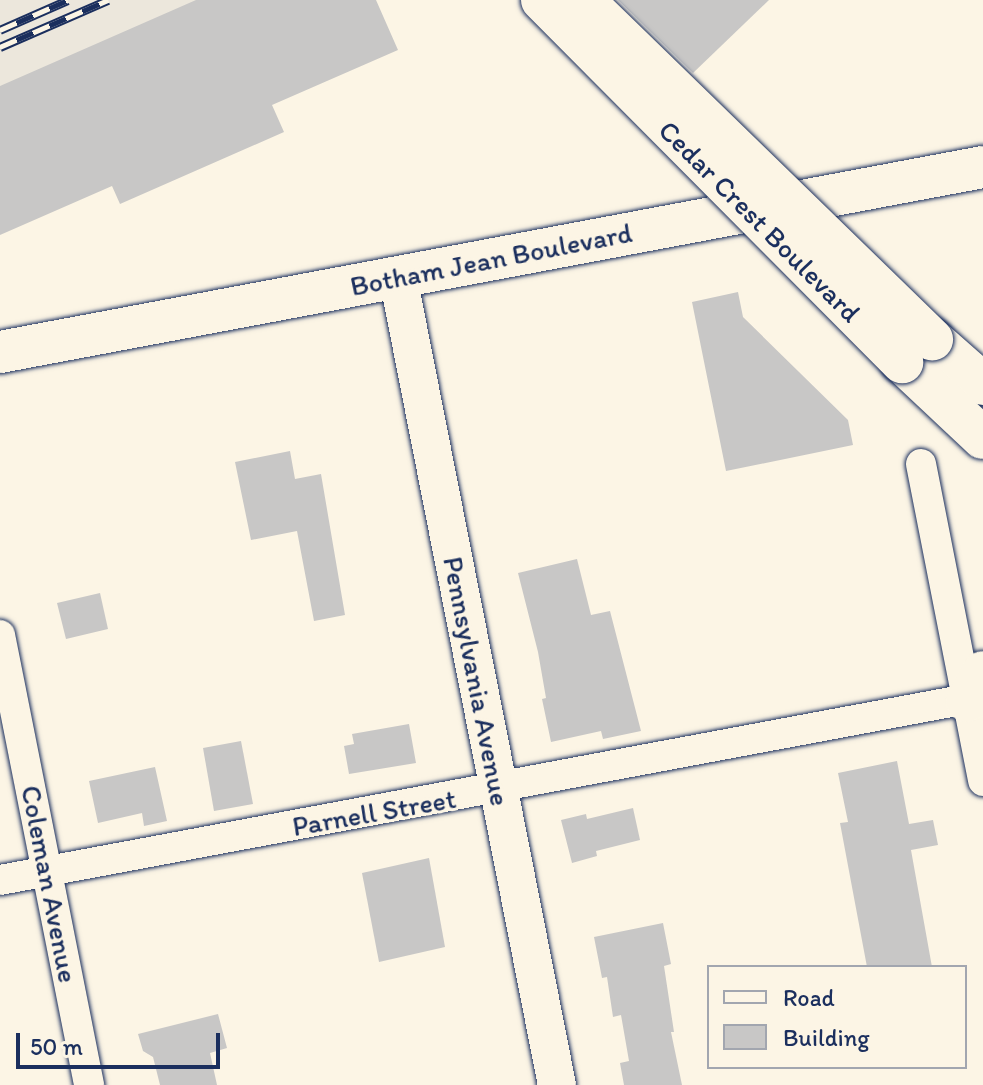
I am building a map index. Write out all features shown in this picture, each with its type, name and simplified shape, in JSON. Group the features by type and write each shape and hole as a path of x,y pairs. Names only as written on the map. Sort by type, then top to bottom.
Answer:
{"main road":[{"name":"Cedar Crest Boulevard","path":"542,0 917,351 983,384"},
{"name":"Cedar Crest Boulevard","path":"583,0 917,351 980,437"},
{"name":"Botham Jean Boulevard","path":"0,352 983,167"}],"street":[{"name":"Pennsylvania Avenue","path":"398,277 557,1085"},
{"path":"921,464 978,690 983,781"},
{"name":"Coleman Avenue","path":"0,635 89,1085"},
{"name":"Parnell Street","path":"0,880 498,790 978,690"}],"shaded area":[{"path":"0,0 202,0 0,94"}],"building":[{"path":"196,0 376,0 398,50 272,105 284,132 120,204 112,186 0,235 0,86"},
{"path":"618,0 769,0 693,73"},
{"path":"738,292 743,317 848,420 853,445 726,471 692,302"},
{"path":"290,451 295,479 321,474 345,615 314,621 297,531 251,540 235,462"},
{"path":"577,559 591,615 610,611 641,731 603,739 601,731 551,742 542,699 546,698 538,652 518,573"},
{"path":"100,593 108,629 66,639 57,603"},
{"path":"409,724 416,763 349,774 344,746 354,744 352,734"},
{"path":"241,741 253,804 214,811 203,748"},
{"path":"897,761 909,824 933,820 938,845 911,850 932,965 867,965 840,823 848,822 838,773"},
{"path":"155,767 167,821 144,826 142,813 98,823 89,781"},
{"path":"633,808 640,840 596,851 597,856 572,863 561,820 586,814 587,819"},
{"path":"429,858 445,947 379,962 362,873"},
{"path":"663,923 671,964 664,966 674,1032 671,1032 682,1085 624,1085 620,1063 629,1061 621,1015 613,1017 607,977 602,978 594,937"},
{"path":"218,1014 227,1048 210,1053 217,1085 160,1085 153,1057 143,1051 138,1034"}],"railway":[{"path":"0,30 68,0"},
{"path":"0,47 108,0"}]}
